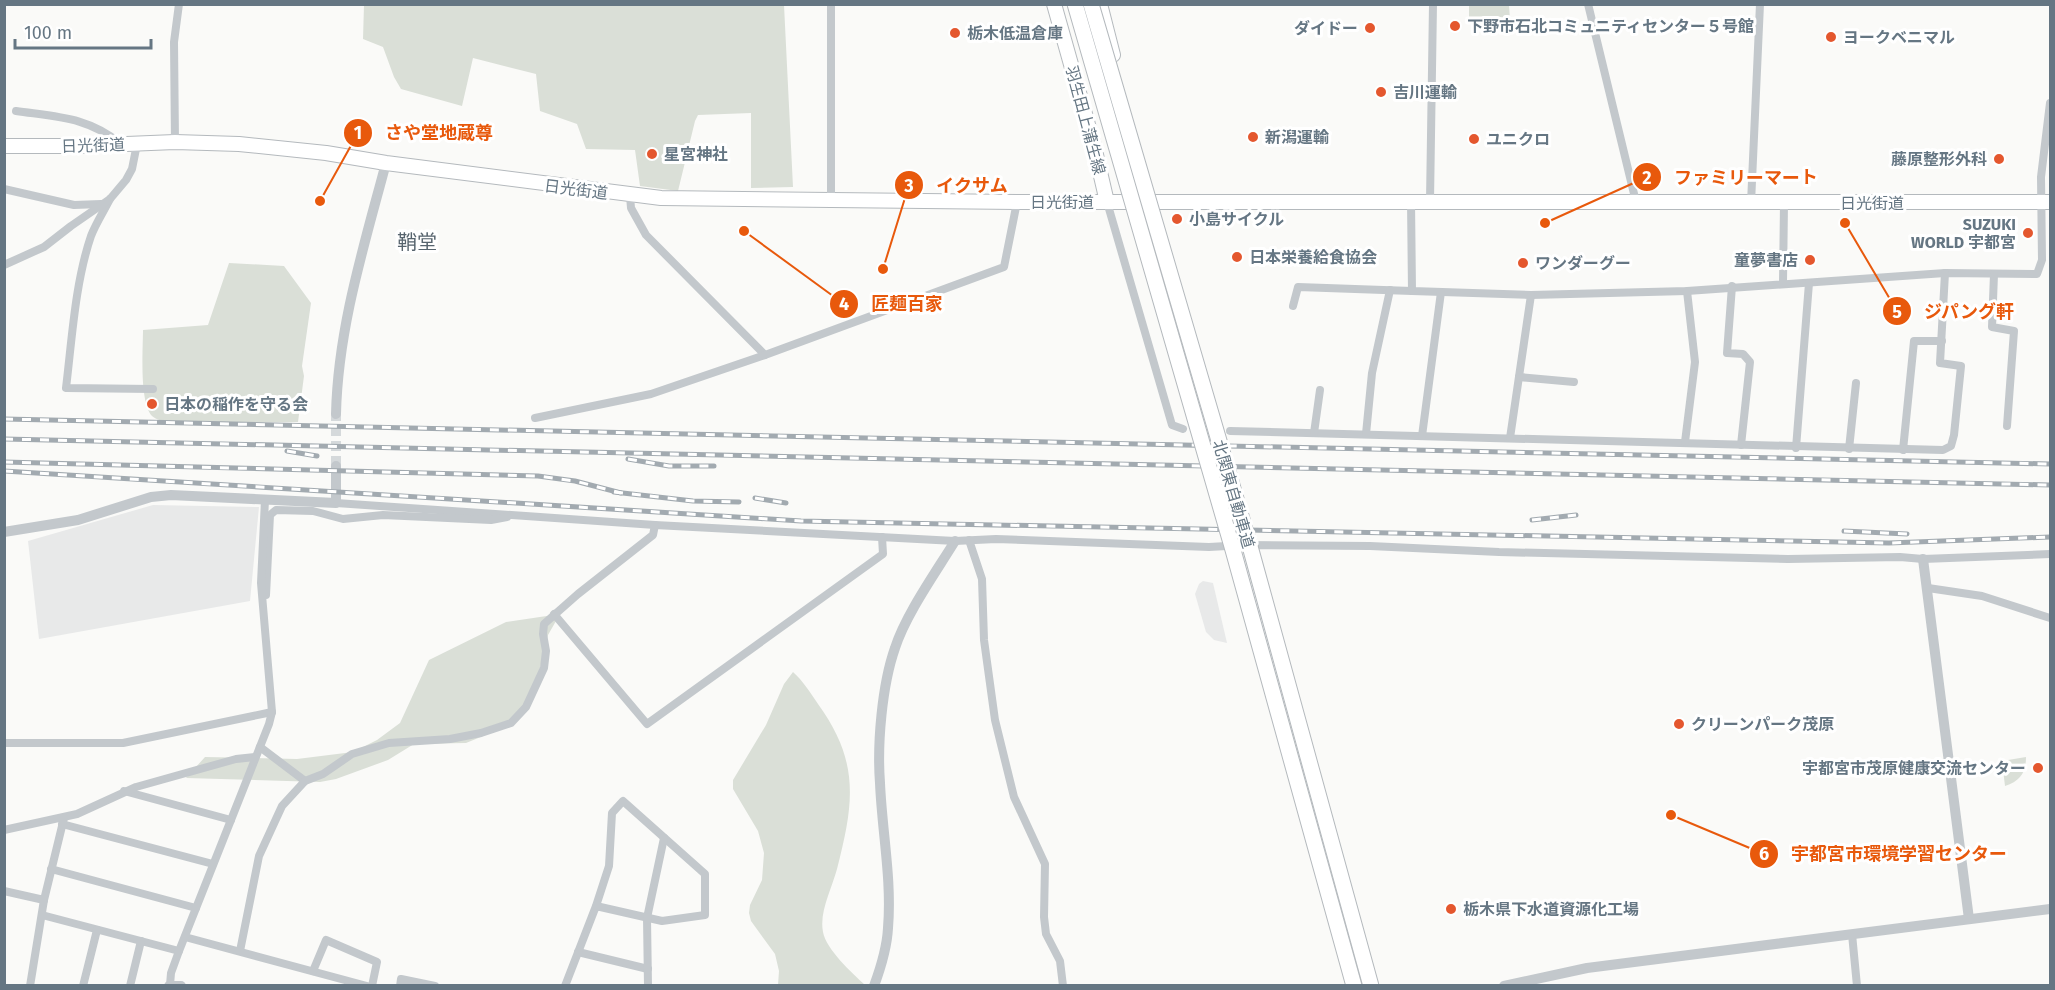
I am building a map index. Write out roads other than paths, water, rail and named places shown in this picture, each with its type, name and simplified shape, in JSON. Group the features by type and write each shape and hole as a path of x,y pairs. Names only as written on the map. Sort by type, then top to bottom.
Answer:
{"highway":[{"name":"北関東自動車道","path":"1075,4 1233,550 1354,986"},
{"name":"北関東自動車道","path":"1091,4 1251,550 1371,986"}],"main road":[{"name":"羽生田上蒲生線","path":"1054,4 1092,137 1107,202"},
{"path":"1100,4 1151,202"},
{"name":"日光街道","path":"4,146 175,142 260,146 327,153 630,196 661,198 1017,202 2046,202"}],"street":[{"path":"175,142 174,42 179,4"},
{"path":"831,4 831,201"},
{"path":"1430,201 1433,4"},
{"path":"1587,4 1636,202"},
{"path":"1751,202 1760,4"},
{"path":"1293,306 1298,287 1531,295 1687,291 1732,286 1945,273 2037,274 2047,260 2046,202 2042,167 2050,103"},
{"path":"16,111 89,124 106,131 122,144"},
{"path":"4,265 44,247 107,201 126,180 132,169 137,144"},
{"path":"336,414 337,381 343,332 386,163"},
{"path":"4,189 74,205 107,201"},
{"path":"630,196 631,208 646,236 765,355"},
{"path":"107,201 91,237 82,272 66,388 153,389"},
{"path":"1411,201 1412,291"},
{"path":"535,418 651,394 765,355 1004,267 1017,202"},
{"path":"1107,202 1172,425 1183,429"},
{"path":"1783,283 1784,203"},
{"path":"1230,431 1685,442 1796,448 1943,450 1951,446 1960,366 1940,363 1945,273"},
{"path":"1994,274 1992,327 2014,331 2007,426"},
{"path":"1796,448 1809,283"},
{"path":"1732,286 1727,353 1743,354 1750,362 1741,446"},
{"path":"1366,434 1372,373 1390,290"},
{"path":"1685,442 1695,362 1687,291"},
{"path":"1422,436 1441,292"},
{"path":"1510,438 1531,295"},
{"path":"1903,450 1914,341 1942,341"},
{"path":"1519,377 1574,381"},
{"path":"1849,449 1856,383"},
{"path":"1314,433 1320,390"},
{"path":"336,466 336,503"},
{"path":"4,532 78,520 151,497 171,495 955,541 996,539 1209,547 1370,546 1499,552 1788,559 1900,557 1923,559 2050,554"},
{"path":"182,986 169,985 171,973 272,712 261,583 266,500"},
{"path":"263,603 267,592 270,515 276,510 313,511 343,519 383,515 491,520 519,515"},
{"path":"240,951 259,856 282,806 305,781 323,774 352,754 389,743 450,740 511,723 526,707 535,692 544,668 546,651 544,624 653,535 655,525"},
{"path":"554,614 647,724 883,554 882,537"},
{"path":"969,540 982,579 984,640 995,720 1014,797 1045,864 1046,934 1060,961 1063,986"},
{"path":"874,986 883,959 888,930 889,903 879,782 879,753 881,723 890,669 903,628 955,541"},
{"path":"1253,545 1376,986"},
{"path":"1923,559 1969,918"},
{"path":"1928,588 1982,596 2050,618"},
{"path":"4,743 123,743 272,712"},
{"path":"260,747 305,781"},
{"path":"4,830 63,821 124,791 236,759 255,758"},
{"path":"124,791 231,820"},
{"path":"565,986 609,866 612,813 623,801 705,874 705,915 662,921 596,906"},
{"path":"63,821 213,864"},
{"path":"30,986 44,900 63,821"},
{"path":"648,986 647,918 664,838"},
{"path":"51,869 196,908"},
{"path":"4,891 44,900"},
{"path":"1504,986 1587,968 2050,909"},
{"path":"42,915 179,951"},
{"path":"82,986 97,930"},
{"path":"1852,934 1857,986"},
{"path":"185,937 367,986"},
{"path":"314,971 326,940 377,962 372,986"},
{"path":"130,986 141,941"},
{"path":"578,952 648,969"},
{"path":"400,986 401,979 435,986"}],"tunnel":[{"path":"336,414 336,466"}],"railway":[{"path":"4,419 2050,464"},
{"path":"4,439 2050,485"},
{"path":"287,451 317,456"},
{"path":"628,459 669,466 714,466"},
{"path":"4,462 538,476 575,481 621,493"},
{"path":"4,471 801,521 1889,543 2050,537"},
{"path":"614,492 693,501 739,502"},
{"path":"755,498 786,503"},
{"path":"1532,520 1576,515"},
{"path":"1844,531 1907,534"}],"place":[{"name":"下野市石北コミュニティセンター５号館","path":"1455,26"},
{"name":"ダイドー","path":"1370,28"},
{"name":"栃木低温倉庫","path":"955,33"},
{"name":"ヨークベニマル","path":"1831,37"},
{"name":"吉川運輸","path":"1381,92"},
{"name":"新潟運輸","path":"1253,137"},
{"name":"ユニクロ","path":"1474,139"},
{"name":"星宮神社","path":"652,154"},
{"name":"藤原整形外科","path":"1999,159"},
{"name":"さや堂地蔵尊","path":"320,201"},
{"name":"小島サイクル","path":"1177,219"},
{"name":"ファミリーマート","path":"1545,223"},
{"name":"ジパング軒","path":"1845,223"},
{"name":"匠麺百家","path":"744,231"},
{"name":"SUZUKI WORLD 宇都宮","path":"2028,233"},
{"name":"日本栄養給食協会","path":"1237,257"},
{"name":"童夢書店","path":"1810,260"},
{"name":"ワンダーグー","path":"1523,263"},
{"name":"イクサム","path":"883,269"},
{"name":"日本の稲作を守る会","path":"152,404"},
{"name":"クリーンパーク茂原","path":"1679,724"},
{"name":"宇都宮市茂原健康交流センター","path":"2038,768"},
{"name":"宇都宮市環境学習センター","path":"1671,815"},
{"name":"栃木県下水道資源化工場","path":"1451,909"}],"district":[{"name":"鞘堂","path":"417,242"}]}
